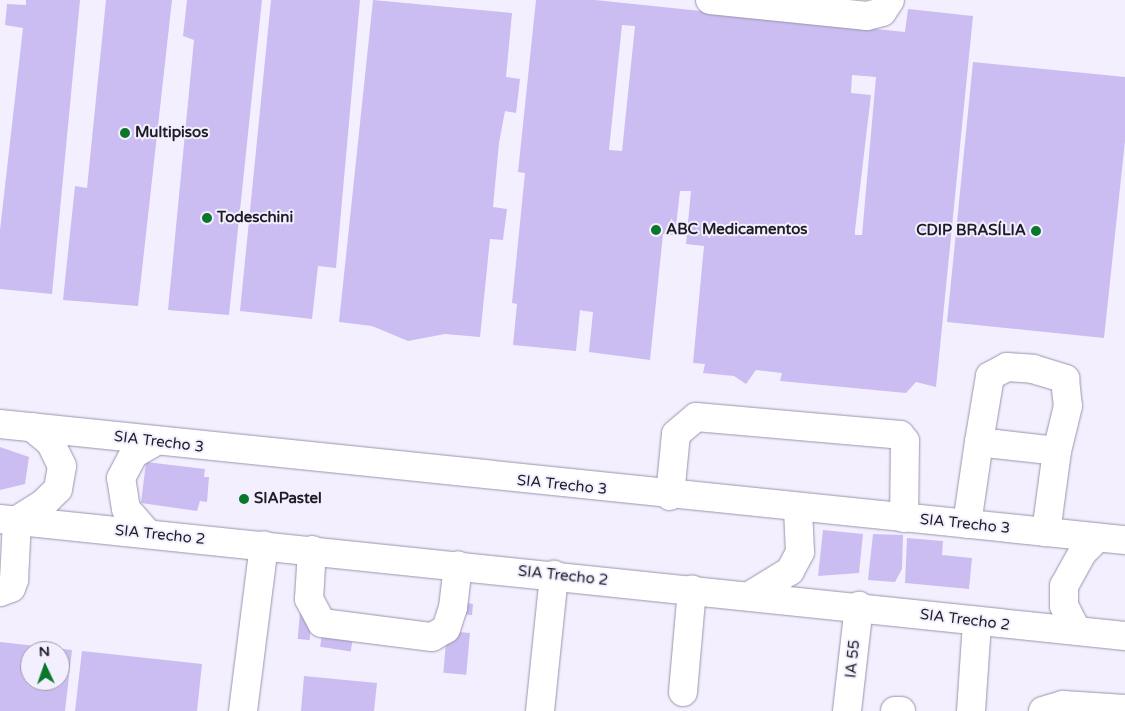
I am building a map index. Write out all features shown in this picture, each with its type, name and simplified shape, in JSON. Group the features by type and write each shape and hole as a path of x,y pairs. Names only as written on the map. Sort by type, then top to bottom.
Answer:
{"main road":[{"path":"710,0 867,16 882,12 890,0"},
{"path":"967,524 990,376 1007,367 1033,369 1065,378 1068,406 1057,451 1046,532"},
{"path":"670,496 676,434 696,417 900,435 905,441 904,518"},
{"name":"SIA Trecho 3","path":"0,424 798,510 904,518 1125,540"},
{"path":"0,592 11,588 14,580 8,520 44,504 58,489 62,466 52,443 32,427"},
{"path":"148,534 126,509 122,478 134,454 155,442"},
{"path":"979,442 1057,451"},
{"path":"751,595 790,571 800,552 798,510"},
{"name":"SIA Trecho 2","path":"8,520 859,606 977,622 1125,636"},
{"path":"1077,631 1064,606 1064,586 1083,552 1097,538"},
{"path":"243,711 264,545"},
{"path":"312,550 309,599 322,623 432,637 446,629 454,608 458,565"},
{"path":"540,711 554,575"},
{"path":"683,692 692,589"},
{"name":"IA 55","path":"847,711 859,606"},
{"path":"971,711 977,622"},
{"path":"1043,711 1063,705 1097,709 1125,709"},
{"path":"895,711 901,711"}],"building":[{"path":"26,0 80,0 52,294 0,289 0,230 23,28 5,25 7,4 26,5"},
{"name":"Multipisos","path":"106,0 172,0 138,306 63,300 75,186 87,188"},
{"name":"Todeschini","path":"187,0 262,0 229,315 168,310 194,40 183,36"},
{"path":"271,0 360,0 336,268 318,266 312,319 240,311"},
{"path":"373,0 512,13 506,77 520,79 516,113 505,111 499,143 493,207 507,209 503,240 490,239 480,337 445,334 408,341 372,326 339,322"},
{"path":"536,0 595,0 905,32 908,9 973,16 936,387 916,382 906,393 780,381 782,373 756,370 746,384 734,376 703,373 705,364 693,363 704,246 686,244 691,191 680,191 675,235 663,234 650,360 589,352 593,312 580,310 576,351 513,345 517,304 512,303 525,173 518,172","holes":["622,25 635,26 622,151 609,150","852,75 876,77 862,235 855,235 855,230 871,95 851,93"]},
{"name":"CDIP BRASÍLIA","path":"973,62 1125,77 1125,141 1104,338 947,322"},
{"path":"0,447 29,457 25,484 0,490"},
{"path":"146,462 205,469 204,477 209,477 207,502 200,501 197,511 141,503"},
{"path":"823,530 863,534 859,573 818,576"},
{"path":"873,534 903,535 902,569 895,582 868,580"},
{"path":"907,538 943,541 942,555 972,558 969,589 905,583"},
{"path":"461,602 473,604 472,615 459,614"},
{"path":"300,612 312,613 310,640 298,639"},
{"path":"324,622 355,627 351,652 320,647"},
{"path":"447,631 470,633 466,675 443,673"},
{"path":"0,642 20,644 20,691 67,691 65,711 0,711"},
{"path":"70,650 72,650 70,667"},
{"path":"82,651 202,664 197,711 75,711"},
{"path":"304,676 377,683 374,711 301,711"}],"place":[{"name":"Multipisos","path":"125,133"},
{"name":"Todeschini","path":"207,218"},
{"name":"ABC Medicamentos","path":"656,230"},
{"name":"CDIP BRASÍLIA","path":"1036,231"},
{"name":"SIAPastel","path":"244,499"}]}
